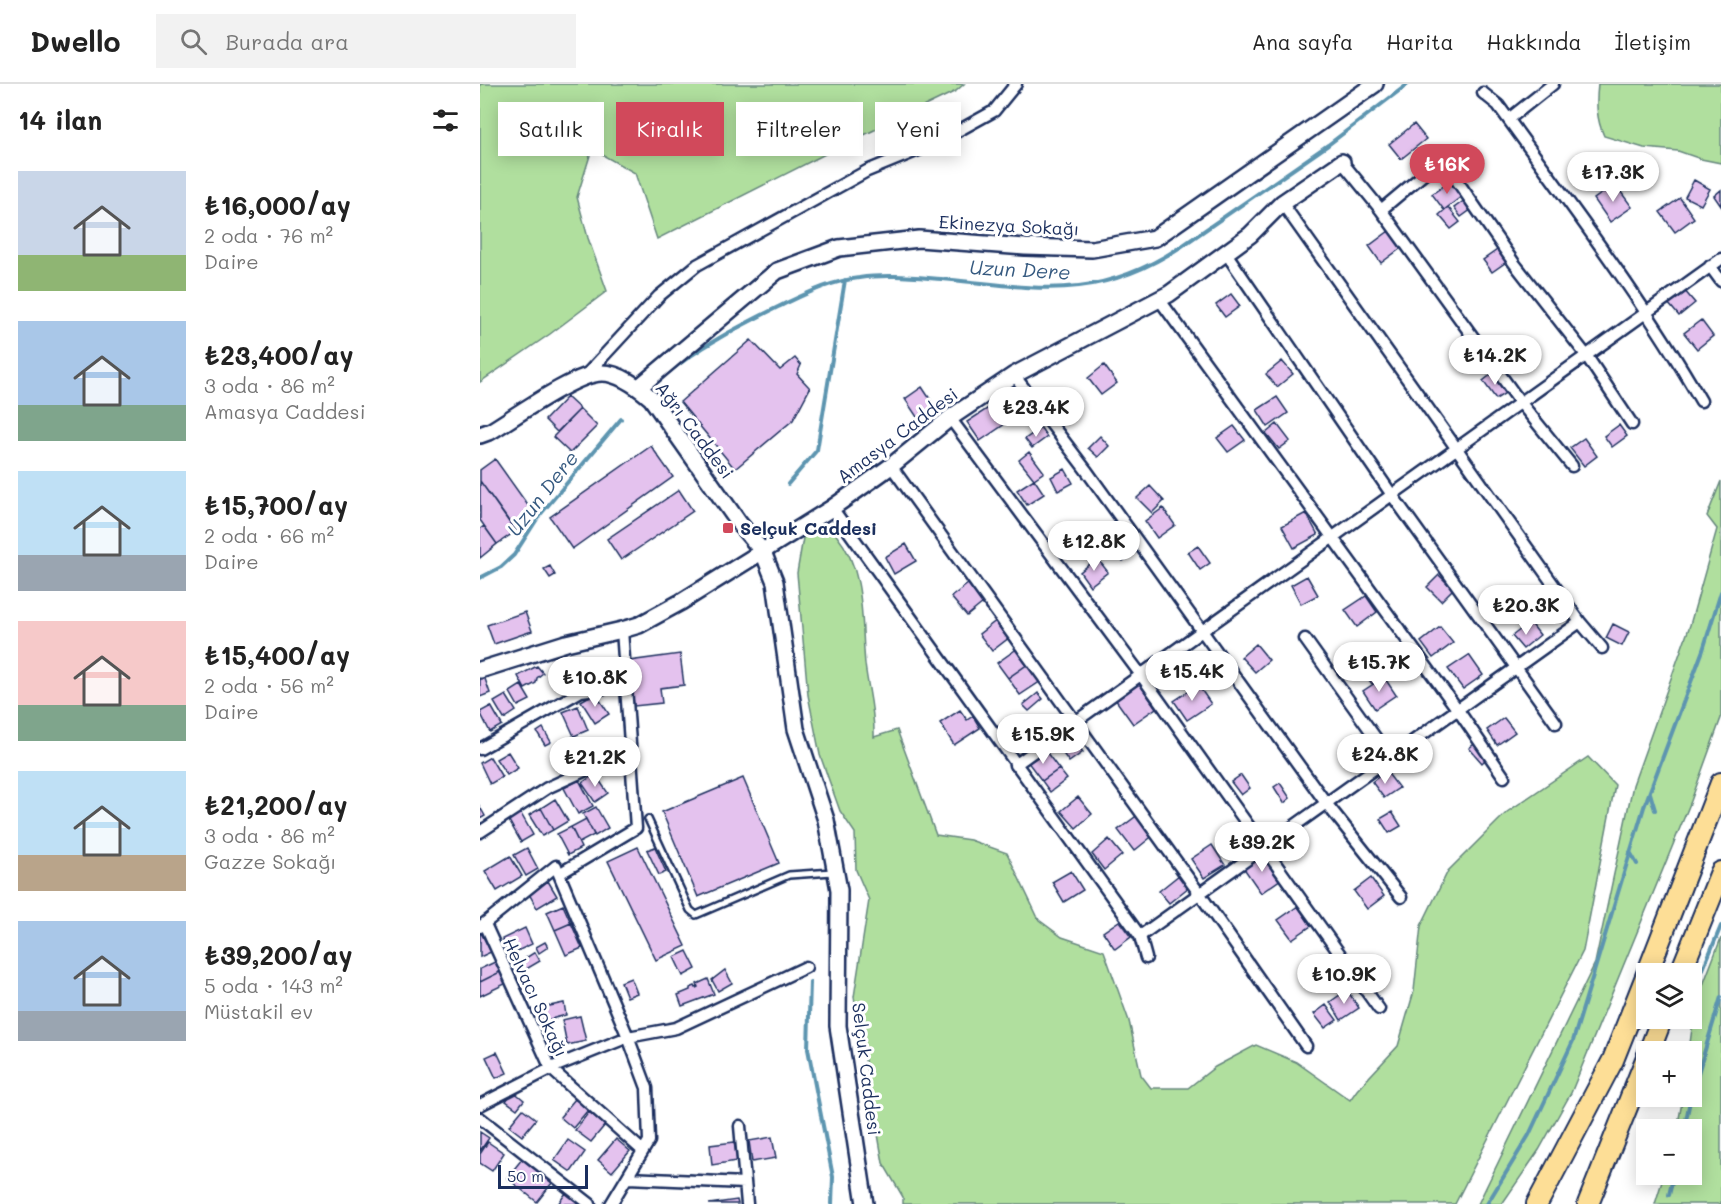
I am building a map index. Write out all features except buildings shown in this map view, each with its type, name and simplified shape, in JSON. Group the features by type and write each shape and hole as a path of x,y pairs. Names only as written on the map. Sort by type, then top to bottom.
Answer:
{"highway":[{"path":"1651,963 1721,783"},
{"path":"1684,963 1721,872"},
{"path":"1537,1204 1613,1060 1636,1002"},
{"path":"1588,1204 1636,1084"}],"street":[{"path":"480,435 491,431 586,375 659,296 697,265 867,171 938,142 994,111 1016,84"},
{"name":"Ekinezya Sokağı","path":"638,388 777,271 839,248 919,239 1025,247 1092,249 1155,238 1376,84"},
{"path":"1509,119 1553,84"},
{"path":"1483,93 1498,105 1509,119 1646,313 1701,402"},
{"path":"1381,210 1442,159 1514,263 1586,355 1632,424"},
{"path":"1342,162 1381,210 1520,402 1572,466"},
{"name":"Amasya Caddesi","path":"480,670 566,643 639,625 681,602 832,508 891,466 950,418 1014,375 1159,299 1226,253 1250,235 1282,203 1342,162"},
{"path":"1282,203 1580,622 1602,648"},
{"path":"1226,253 1392,495 1518,667 1556,723"},
{"path":"1015,765 1721,259"},
{"path":"1710,267 1721,281"},
{"path":"1159,299 1458,710 1504,777"},
{"name":"Ağrı Caddesi","path":"586,375 603,373 621,378 651,398 738,524 763,552"},
{"path":"1014,375 1203,631 1326,803 1401,897"},
{"path":"950,418 1141,675 1379,1009"},
{"path":"891,466 1199,893 1306,1046"},
{"path":"832,508 1140,936 1146,958"},
{"name":"Selçuk Caddesi","path":"763,552 775,582 796,729 826,820 838,890 838,1026 865,1204"},
{"path":"1140,936 1580,622"},
{"path":"559,874 636,828 622,630"},
{"path":"1305,639 1390,758"},
{"path":"480,749 581,691 625,685"},
{"path":"480,832 547,788 630,750"},
{"path":"482,926 556,866 628,1037 647,1089 649,1141 611,1204"},
{"name":"Helvacı Sokağı","path":"482,926 551,1069 643,1151"},
{"path":"480,1105 551,1069 628,1037 676,1028 806,967"},
{"path":"480,1118 590,1204"},
{"path":"740,1126 747,1204"},
{"path":"628,1179 745,1183"}],"lane":[{"path":"648,819 690,910 696,915 789,875 835,872"}],"green space":[{"path":"480,84 964,84 956,91 933,102 875,102 875,130 863,135 863,102 736,102 736,156 821,156 657,239 635,173 604,156 604,102 498,102 498,156 590,156 577,197 588,238 607,291 480,382"},
{"path":"1598,84 1721,84 1721,163 1678,151 1644,148 1604,136 1597,110"},
{"path":"1721,481 1721,718 1691,801 1571,1093 1539,1150 1502,1204 1478,1204 1595,963 1633,785 1690,625 1717,529 1707,516"},
{"path":"823,524 836,534 846,550 858,581 874,737 897,730 936,835 970,840 1007,853 1039,920 1062,937 1104,951 1129,1021 1141,1075 1151,1088 1188,1088 1215,1067 1256,1045 1296,1062 1350,1100 1398,1046 1414,991 1421,926 1448,871 1507,812 1588,757 1615,785 1583,951 1455,1204 903,1204 903,1197 883,1163 854,997 869,900 856,870 855,833 840,811 820,755 808,695 797,573 803,538"},
{"path":"1721,938 1721,1204 1655,1204 1661,1185 1702,1185 1702,1119 1679,1119 1681,1107 1702,1107 1702,1041 1690,1041 1692,1029 1702,1029 1702,988"}],"waterway":[{"name":"Uzun Dere","path":"665,375 705,346 748,322 807,293 848,280 900,276 1037,288 1094,284 1122,276 1151,264 1182,246 1328,145 1408,84"},
{"path":"788,484 817,450 845,280"},
{"name":"Uzun Dere","path":"480,578 501,567 514,555 539,516 621,419"},
{"path":"1487,1204 1529,1135 1573,1041 1644,807 1703,650 1721,592"},
{"path":"1650,793 1655,810"},
{"path":"1630,852 1637,864"},
{"path":"1703,969 1721,926"},
{"path":"810,982 808,1049 833,1177 832,1204"},
{"path":"1702,1060 1721,997"},
{"path":"1686,1119 1689,1107"},
{"path":"1669,1195 1671,1185"}],"place":[{"name":"Selçuk Caddesi","path":"728,528"}]}
